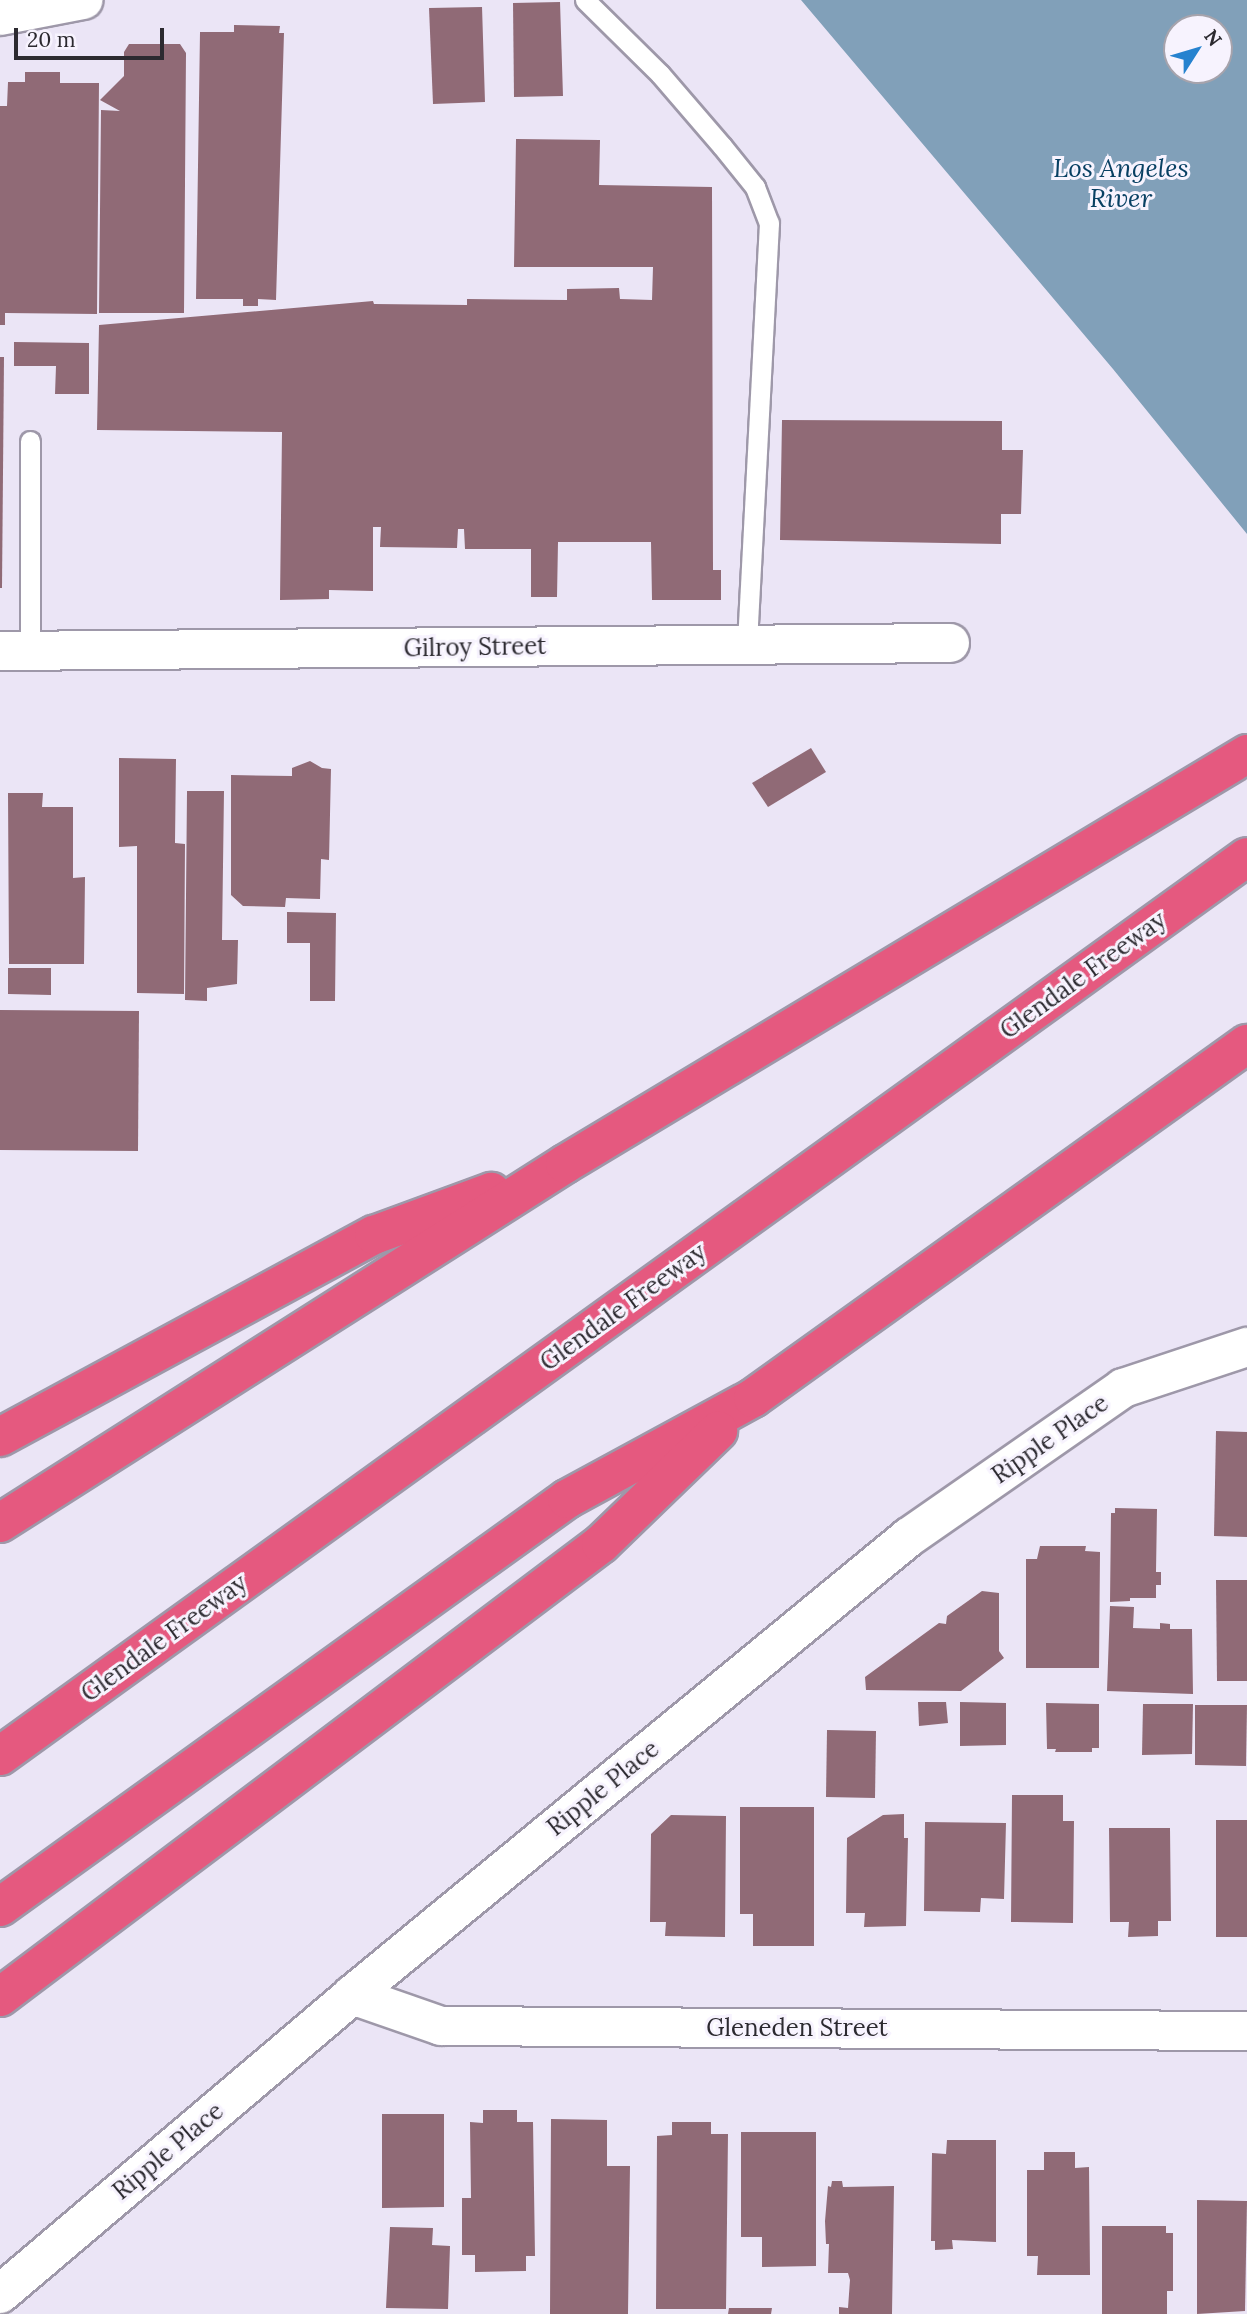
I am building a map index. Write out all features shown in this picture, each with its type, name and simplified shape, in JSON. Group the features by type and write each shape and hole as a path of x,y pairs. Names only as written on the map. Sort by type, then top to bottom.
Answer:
{"highway":[{"path":"0,1523 565,1164 1238,758"},
{"name":"Glendale Freeway","path":"0,1756 1247,857"},
{"path":"0,1907 567,1499 753,1398 1247,1044"},
{"path":"0,1437 374,1235 565,1164"},
{"path":"0,1997 601,1544 753,1398"}],"street":[{"path":"0,16 83,0"},
{"name":"Gilroy Street","path":"15,651 950,643"},
{"name":"Ripple Place","path":"0,2294 352,1995 909,1537 1123,1388 1247,1348"},
{"name":"Gleneden Street","path":"352,1995 441,2026 1247,2031"}],"lane":[{"path":"585,0 660,74 722,146 755,187 769,222 747,645"},
{"path":"15,651 30,441"}],"water":[{"name":"Los Angeles River","path":"801,0 1247,0 1247,534 1113,369"}],"building":[{"path":"560,2 563,96 514,97 513,3"},
{"path":"482,7 485,102 433,104 429,8"},
{"path":"234,25 280,26 279,33 284,33 276,300 258,299 258,306 243,306 243,299 196,299 200,32 234,32"},
{"path":"129,44 180,44 186,53 184,313 99,313 101,110 120,111 100,100 124,76 124,52"},
{"path":"25,72 60,72 60,83 99,83 97,314 5,313 5,325 0,325 0,106 7,106 8,82 25,82"},
{"path":"516,139 600,140 599,185 712,187 713,570 721,570 721,600 652,600 651,542 558,542 557,597 531,597 531,549 465,549 464,529 458,529 457,548 380,547 381,527 373,527 373,591 329,590 329,599 280,600 282,432 97,430 99,325 373,301 374,304 467,305 467,299 567,300 567,289 619,288 620,299 652,300 653,267 514,267"},
{"path":"14,342 89,343 89,394 55,394 56,366 14,366"},
{"path":"0,357 4,357 2,588 0,588"},
{"path":"782,420 1002,421 1002,450 1023,450 1021,514 1001,514 1001,544 780,540"},
{"path":"811,748 826,772 768,807 752,783"},
{"path":"119,758 176,759 175,843 185,844 184,994 137,993 137,846 119,847"},
{"path":"310,761 322,768 331,769 329,860 321,859 320,899 286,898 285,907 243,906 231,895 231,775 292,776 292,768"},
{"path":"187,791 224,791 222,940 238,940 237,984 207,988 207,1001 185,1000"},
{"path":"8,793 43,793 42,807 73,807 73,878 85,877 84,964 9,964"},
{"path":"287,912 336,913 335,1001 310,1001 310,943 287,943"},
{"path":"8,968 51,968 51,995 8,994"},
{"path":"0,1010 139,1011 138,1151 0,1150"},
{"path":"1216,1431 1247,1432 1247,1537 1214,1536"},
{"path":"1115,1508 1157,1509 1156,1572 1161,1572 1161,1585 1156,1585 1156,1598 1130,1598 1130,1601 1110,1602 1111,1513 1115,1513"},
{"path":"1040,1546 1086,1546 1085,1551 1100,1552 1099,1668 1026,1668 1026,1559 1037,1559"},
{"path":"1216,1580 1247,1580 1247,1681 1217,1681"},
{"path":"982,1591 999,1593 999,1651 1004,1658 961,1691 866,1690 865,1677 939,1623 946,1624 947,1616"},
{"path":"1110,1606 1134,1607 1133,1628 1160,1629 1160,1623 1170,1624 1170,1629 1192,1629 1193,1694 1107,1691"},
{"path":"918,1702 946,1702 948,1723 919,1726"},
{"path":"960,1702 1006,1703 1006,1745 960,1746"},
{"path":"1046,1703 1099,1704 1099,1748 1092,1748 1092,1752 1055,1752 1056,1749 1047,1749"},
{"path":"1143,1704 1193,1704 1192,1754 1142,1755"},
{"path":"1195,1705 1247,1705 1246,1766 1195,1765"},
{"path":"827,1730 876,1731 875,1798 826,1797"},
{"path":"1012,1795 1063,1795 1063,1821 1074,1821 1073,1923 1011,1922"},
{"path":"740,1807 814,1807 814,1946 753,1946 753,1914 740,1914"},
{"path":"904,1814 904,1838 908,1838 906,1926 864,1927 865,1913 846,1913 847,1838 883,1815"},
{"path":"671,1815 726,1816 725,1937 665,1936 666,1922 650,1922 651,1834"},
{"path":"1216,1820 1247,1820 1247,1937 1216,1937"},
{"path":"925,1822 1006,1823 1004,1899 981,1898 980,1912 924,1911"},
{"path":"1109,1828 1170,1828 1171,1921 1158,1921 1158,1936 1128,1937 1129,1922 1110,1922"},
{"path":"483,2110 517,2110 517,2122 533,2122 535,2256 526,2256 526,2271 475,2272 475,2255 462,2255 462,2198 471,2198 470,2122 483,2123"},
{"path":"382,2114 444,2114 444,2207 382,2208"},
{"path":"551,2119 607,2120 607,2166 630,2166 628,2314 550,2314"},
{"path":"672,2122 711,2122 711,2134 728,2134 726,2309 656,2309 657,2136 672,2135"},
{"path":"741,2132 816,2132 816,2266 762,2267 762,2237 741,2237"},
{"path":"947,2140 996,2140 996,2242 952,2240 953,2249 935,2250 935,2241 931,2241 932,2153 946,2154"},
{"path":"1044,2152 1075,2152 1075,2168 1089,2167 1090,2275 1037,2275 1038,2256 1027,2256 1027,2170 1044,2170"},
{"path":"832,2181 842,2181 843,2187 894,2186 892,2314 839,2314 839,2307 848,2308 850,2280 848,2273 828,2273 829,2244 826,2244 825,2221 828,2186 831,2187"},
{"path":"1197,2200 1247,2201 1245,2311 1197,2314"},
{"path":"1102,2226 1166,2226 1166,2233 1173,2233 1173,2291 1167,2291 1167,2314 1102,2314"},
{"path":"390,2227 433,2228 432,2245 450,2246 448,2309 386,2308"},
{"path":"729,2308 772,2308 771,2314 728,2314"}]}
